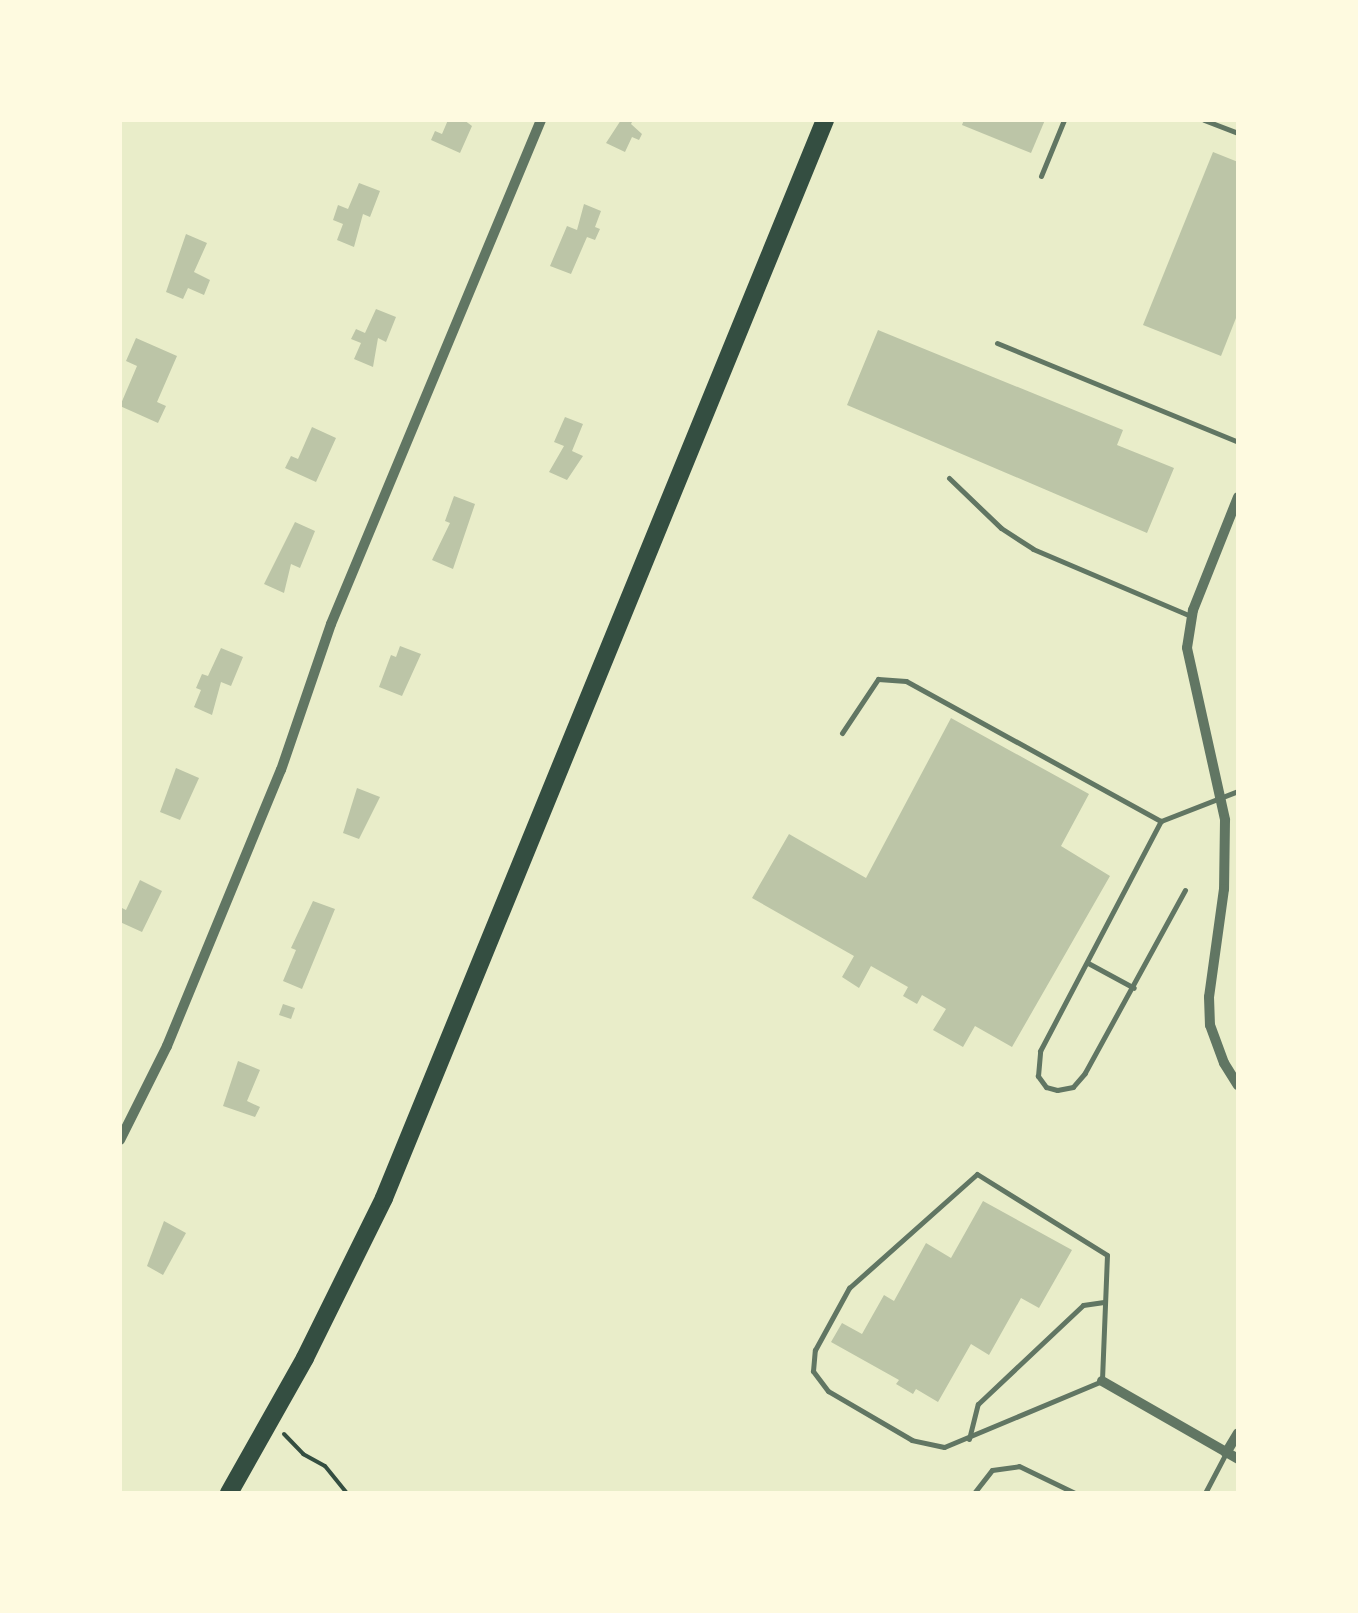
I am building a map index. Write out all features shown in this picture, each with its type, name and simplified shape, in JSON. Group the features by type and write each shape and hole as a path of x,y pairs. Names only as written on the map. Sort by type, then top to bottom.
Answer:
{"main road":[{"path":"229,1493 305,1358 384,1198 825,120"}],"street":[{"path":"121,1138 167,1046 280,770 331,624 541,120"},
{"path":"1238,497 1234,520 1191,616 1187,648 1222,797 1224,889 1209,997 1210,1024 1224,1062 1238,1084"},
{"path":"1102,1380 1238,1459"},
{"path":"1226,1453 1238,1433"}],"lane":[{"path":"1041,176 1064,120"},
{"path":"1204,120 1238,133"},
{"path":"997,342 1238,442"},
{"path":"949,478 1001,528 1033,550 1191,616"},
{"path":"842,733 878,679 906,680 1161,821"},
{"path":"1185,890 1107,1039 1073,1087 1057,1090 1046,1086 1038,1076 1040,1051 1161,821 1238,791"},
{"path":"1088,963 1134,988"},
{"path":"976,1174 1107,1256 1105,1302 1102,1380 944,1447 912,1440 828,1391 812,1370 815,1350 849,1288 976,1174"},
{"path":"969,1439 978,1404 1083,1304 1105,1302"},
{"path":"1204,1493 1226,1453"},
{"path":"974,1493 992,1470 1019,1466 1075,1493"}],"path":[{"path":"284,1434 303,1454 325,1466 347,1493"}],"building":[{"path":"448,120 464,120 472,126 460,153 431,140 435,131 442,134"},
{"path":"621,120 633,120 631,124 642,134 639,140 632,137 625,152 606,143"},
{"path":"964,120 1045,120 1031,153 962,125"},
{"path":"1213,152 1238,162 1238,313 1221,356 1143,325"},
{"path":"359,183 380,191 370,217 363,214 354,247 337,240 343,224 333,220 338,205 348,209"},
{"path":"584,204 601,211 595,227 600,229 595,240 587,237 571,274 550,266 567,226 577,230"},
{"path":"186,234 207,243 194,272 210,280 204,295 188,288 183,299 166,292"},
{"path":"376,309 396,317 386,342 378,338 373,367 354,359 361,343 351,339 356,329 365,333"},
{"path":"878,330 1123,430 1117,445 1174,468 1147,533 847,405"},
{"path":"136,338 177,356 157,402 166,406 158,423 120,406 137,366 126,361"},
{"path":"565,417 583,424 572,451 583,456 567,480 549,472 564,446 554,442"},
{"path":"312,427 336,438 316,482 285,468 291,456 298,459"},
{"path":"454,496 475,504 453,569 432,560 450,523 445,521"},
{"path":"295,522 315,531 300,568 291,564 284,593 264,584"},
{"path":"400,646 421,654 402,696 379,687 391,655 396,657"},
{"path":"221,648 243,657 231,686 221,682 212,715 194,707 201,690 196,688 202,674 208,676"},
{"path":"951,718 1089,794 1061,846 1110,876 1012,1047 975,1026 963,1047 933,1030 946,1009 922,995 917,1004 903,996 908,987 871,966 859,988 842,977 854,956 752,898 789,834 866,878"},
{"path":"176,768 199,778 180,820 160,812"},
{"path":"357,788 380,797 359,839 343,833"},
{"path":"140,880 162,891 142,932 120,922 120,907 126,910"},
{"path":"313,901 335,909 302,989 283,981 296,950 291,948"},
{"path":"283,1004 295,1008 291,1019 279,1015"},
{"path":"238,1061 260,1070 247,1101 260,1107 255,1117 223,1106"},
{"path":"983,1201 1072,1250 1039,1308 1021,1298 989,1355 971,1344 938,1402 916,1389 913,1394 896,1384 899,1380 831,1342 842,1323 862,1334 884,1295 894,1301 926,1243 951,1258"},
{"path":"164,1221 186,1233 163,1275 147,1266"}]}
